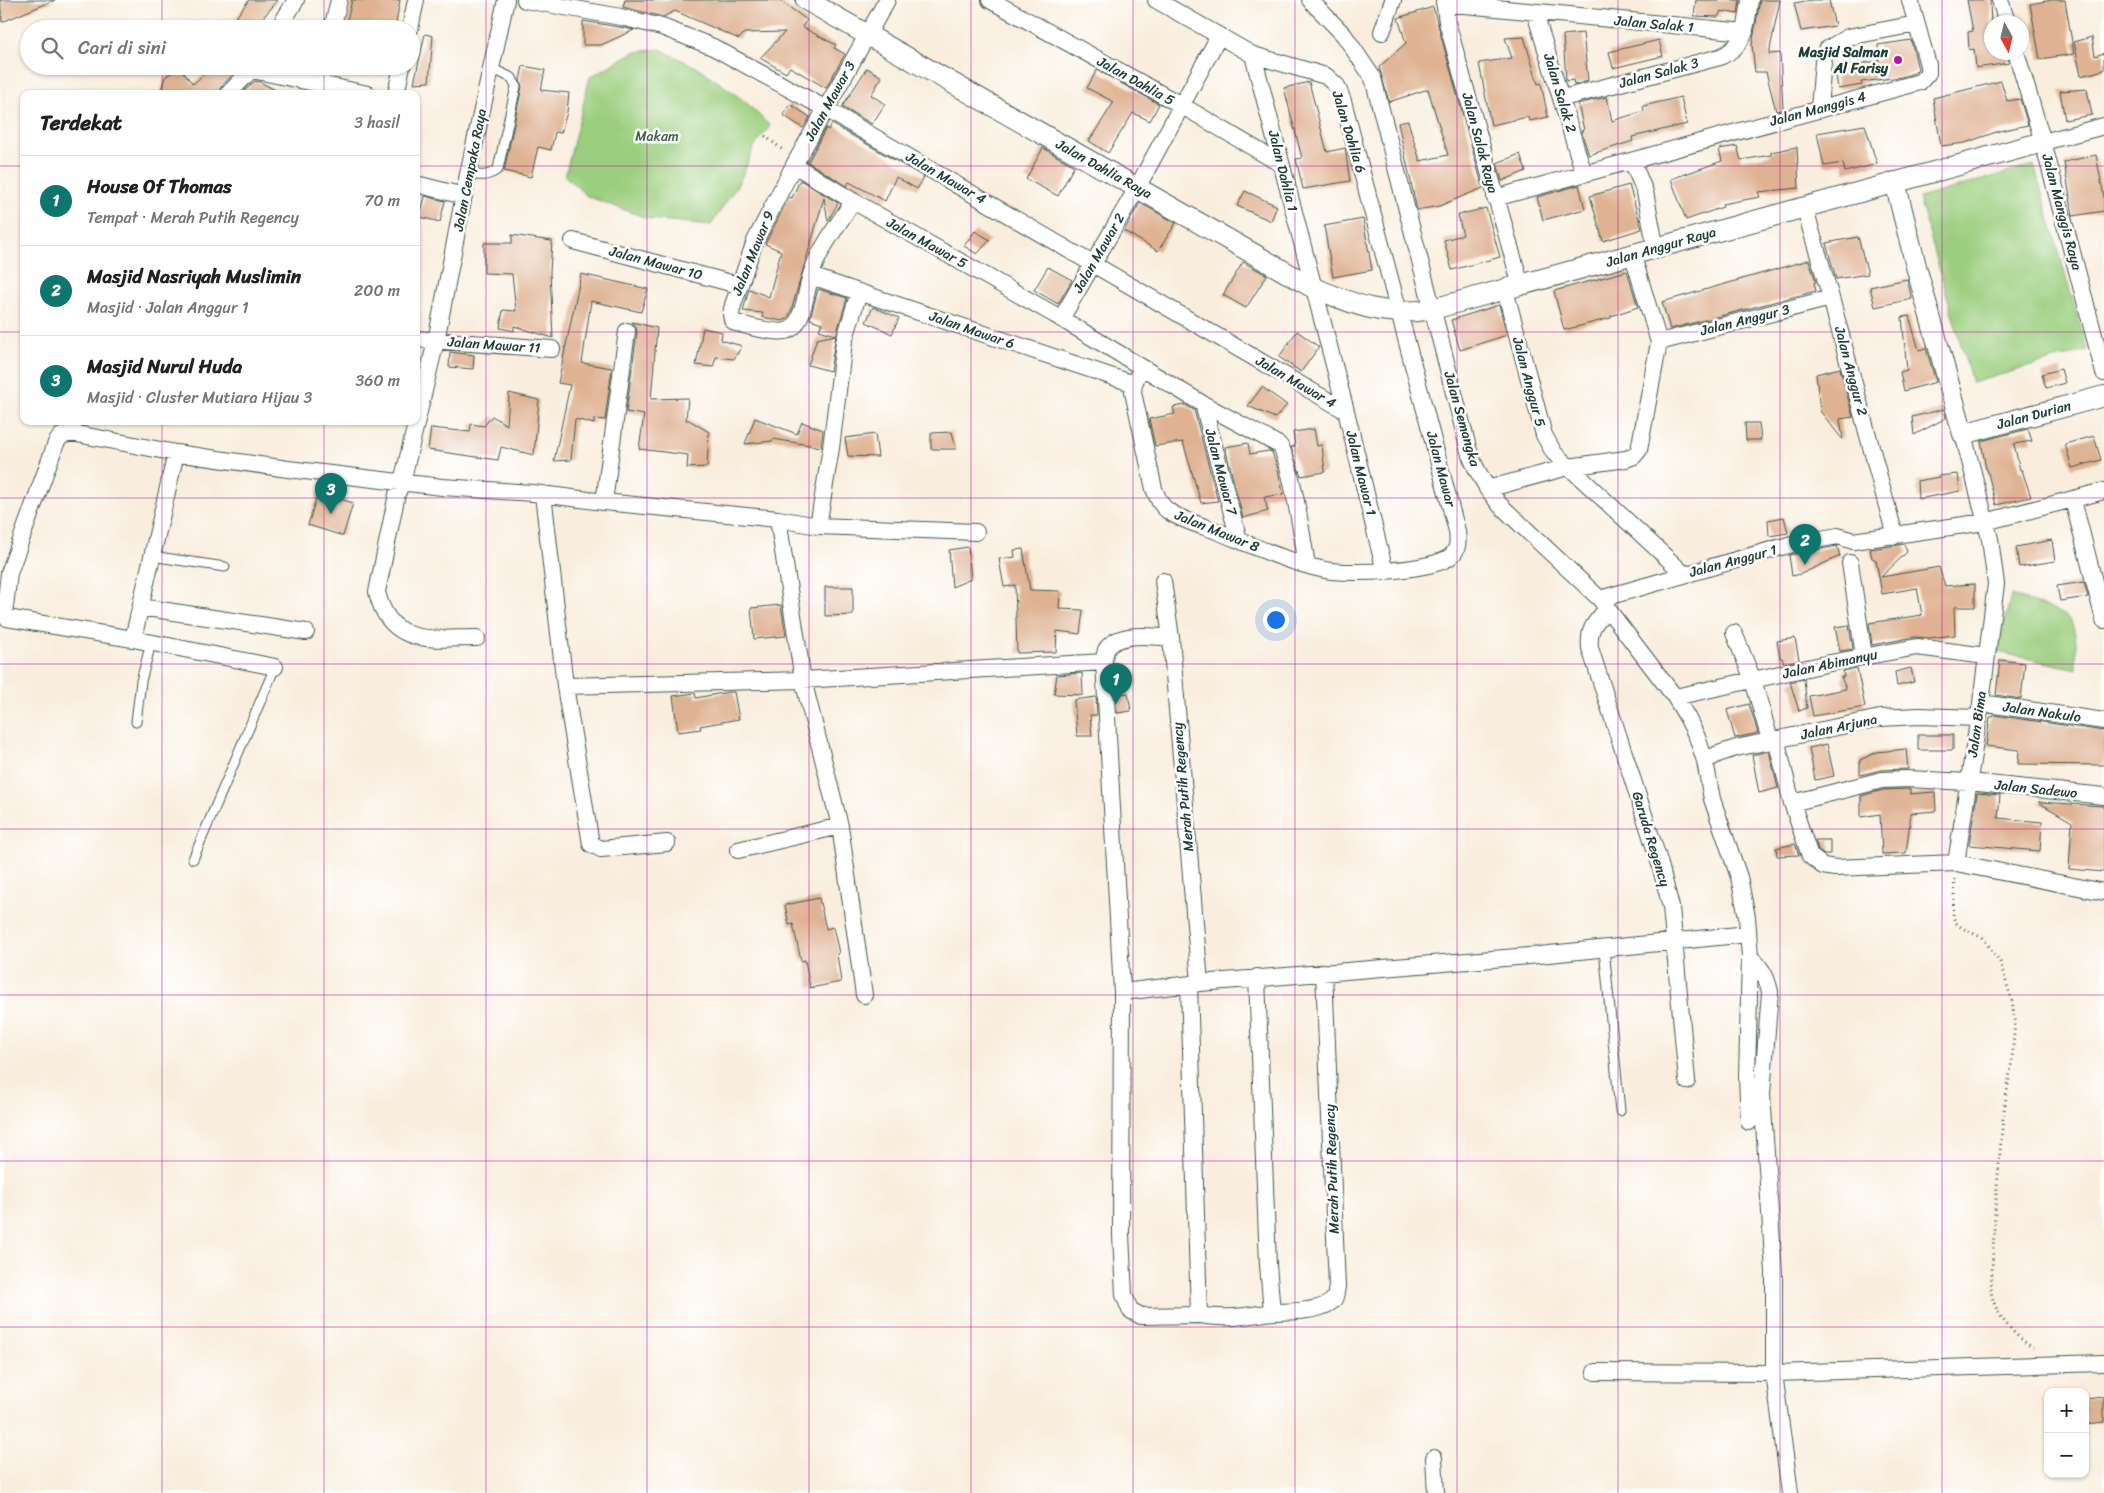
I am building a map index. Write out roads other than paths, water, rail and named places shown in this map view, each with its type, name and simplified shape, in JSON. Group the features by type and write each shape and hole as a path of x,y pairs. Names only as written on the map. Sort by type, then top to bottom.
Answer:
{"street":[{"path":"284,20 296,0"},
{"path":"334,20 339,0"},
{"path":"412,20 416,0"},
{"name":"Jalan Cempaka Raya","path":"420,407 436,341 468,174 506,0"},
{"name":"Jalan Mawar 4","path":"525,0 621,16 686,35 713,47 826,109 1346,411"},
{"name":"Jalan Dahlia Raya","path":"806,0 866,36 1312,287 1358,306 1418,312"},
{"name":"Jalan Mawar 3","path":"794,165 887,0"},
{"name":"Jalan Dahlia 5","path":"990,0 1281,164"},
{"name":"Jalan Dahlia 6","path":"1156,0 1253,55 1326,76 1337,86 1418,312"},
{"path":"1310,0 1344,35 1373,78 1418,312"},
{"path":"1382,32 1393,0"},
{"path":"1745,32 1750,0"},
{"name":"Jalan Manggis 4","path":"1495,198 1819,108 1920,82 1926,78 1928,65 1910,0"},
{"path":"2000,0 2005,15"},
{"name":"Jalan Salak 1","path":"1444,1 1535,13 1745,32"},
{"name":"Jalan Salak Raya","path":"1444,1 1447,22 1495,198 1513,288"},
{"name":"Jalan Salak 2","path":"1535,13 1563,98 1584,174"},
{"path":"1819,108 1822,62 1826,50 1848,37 1916,24"},
{"name":"Jalan Salak 3","path":"1563,98 1720,57 1731,52 1739,44 1745,32"},
{"name":"Jalan Mawar 2","path":"1061,319 1137,188 1218,36"},
{"name":"Jalan Dahlia 1","path":"1253,55 1312,287"},
{"name":"Jalan Manggis Raya","path":"2018,60 2043,142 2104,373"},
{"path":"232,90 247,75"},
{"path":"285,75 351,90"},
{"path":"320,83 322,75"},
{"path":"397,90 400,75"},
{"path":"2043,142 2104,126"},
{"name":"Jalan Anggur Raya","path":"1418,312 1656,250 1804,206 2043,142"},
{"path":"1632,161 1646,192 1656,250"},
{"name":"Jalan Mawar 5","path":"794,165 1204,404 1268,438 1283,450 1307,565"},
{"name":"Jalan Mawar 9","path":"794,165 756,240 738,285 731,314 732,320 736,323 779,332 789,331 797,324 811,276 825,245 853,200"},
{"path":"1895,182 1917,270 1963,434"},
{"path":"420,185 464,196"},
{"name":"Jalan Anggur 2","path":"1804,206 1831,298 1895,536"},
{"name":"Jalan Mawar 10","path":"574,241 738,285"},
{"path":"1487,489 1568,467 1626,459 1634,456 1639,450 1659,342 1632,256"},
{"name":"Jalan Mawar 6","path":"811,276 1134,384"},
{"name":"Jalan Mawar 1","path":"1312,287 1346,411 1385,572"},
{"name":"Jalan Anggur 5","path":"1513,288 1544,435 1554,453 1684,574"},
{"path":"818,526 831,448 844,342 859,292"},
{"name":"Jalan Anggur 3","path":"1659,342 1831,298"},
{"name":"Jalan Semangka","path":"1418,312 1470,455 1487,489 1500,506 1604,604 1675,698 1697,737 1712,799 1739,877 1747,917 1750,957 1747,1076 1749,1122"},
{"name":"Jalan Mawar","path":"1385,572 1439,562 1451,557 1458,541 1418,312"},
{"path":"604,502 627,332"},
{"name":"Jalan Mawar 11","path":"420,339 552,349"},
{"name":"Jalan Mawar 8","path":"1141,367 1134,384 1134,399 1154,489 1160,503 1169,512 1307,565 1344,572 1385,572"},
{"name":"Jalan Durian","path":"1963,434 2104,396"},
{"name":"Jalan Mawar 7","path":"1204,404 1239,540"},
{"name":"Jalan Cempaka Raya","path":"416,425 402,482 397,494 377,592 380,603 389,618 401,631 417,638 477,638"},
{"path":"275,667 133,639 7,618 2,619 5,572 56,443 61,436 72,433 176,453 402,482 542,494 778,519 818,526 976,532"},
{"name":"Jalan Bima","path":"1956,863 1980,711 1996,584 1985,522 1963,434"},
{"path":"133,639 176,453"},
{"name":"Jalan Anggur 1","path":"1604,604 1684,574 1792,544 1838,536 1853,541 1985,522 2104,491"},
{"path":"542,494 565,686 591,844 601,849 667,843"},
{"path":"2073,500 2098,574 2104,620"},
{"path":"778,519 803,680 840,826 864,995"},
{"path":"1850,563 1864,656"},
{"name":"Merah Putih Regency","path":"1163,581 1170,638 1194,983 1199,1315"},
{"name":"Garuda Regency","path":"1604,604 1589,635 1590,648 1659,861 1671,907 1687,1081"},
{"path":"141,607 306,632"},
{"path":"1734,633 1773,740 1810,856 1823,866 1835,868 1956,863 2104,892"},
{"path":"565,686 803,680 1104,662 1106,650 1116,641 1127,637 1155,636 1170,638"},
{"name":"Jalan Abimanyu","path":"1675,698 1864,656 1917,647 1986,656"},
{"name":"Merah Putih Regency","path":"1104,662 1122,992 1121,1235 1124,1295 1130,1310 1141,1316 1199,1315 1216,1318 1243,1317 1325,1306 1335,1298 1337,1287 1324,972"},
{"name":"Jalan Nakulo","path":"1980,711 2104,721"},
{"name":"Jalan Arjuna","path":"1704,762 1718,754 1736,748 1880,718 1980,711"},
{"name":"Jalan Sadewo","path":"1792,803 1882,780 1907,779 1969,782 2104,796"},
{"path":"738,850 840,826"},
{"path":"1122,992 1194,983 1675,942 1748,934"},
{"path":"1750,957 1760,966 1767,978 1770,992 1762,1094 1774,1272 1774,1373 1790,1493"},
{"path":"1257,978 1268,1265 1272,1312"},
{"path":"1595,1372 1774,1373 2104,1363"},
{"path":"1434,1458 1436,1493"}],"lane":[{"path":"468,174 489,175 498,169 504,142 516,86 512,78 491,68"},
{"path":"151,556 225,567"},
{"path":"136,722 141,681 150,643"},
{"path":"193,859 275,667"},
{"path":"1604,948 1620,1111"}],"place":[{"name":"Masjid Salman Al Farisy","path":"1898,60"},
{"name":"Masjid Nurul Huda","path":"331,514"},
{"name":"Masjid Nasriyah Muslimin","path":"1805,565"},
{"name":"House Of Thomas","path":"1116,704"}],"park label":[{"name":"Makam","path":"657,136"}]}
